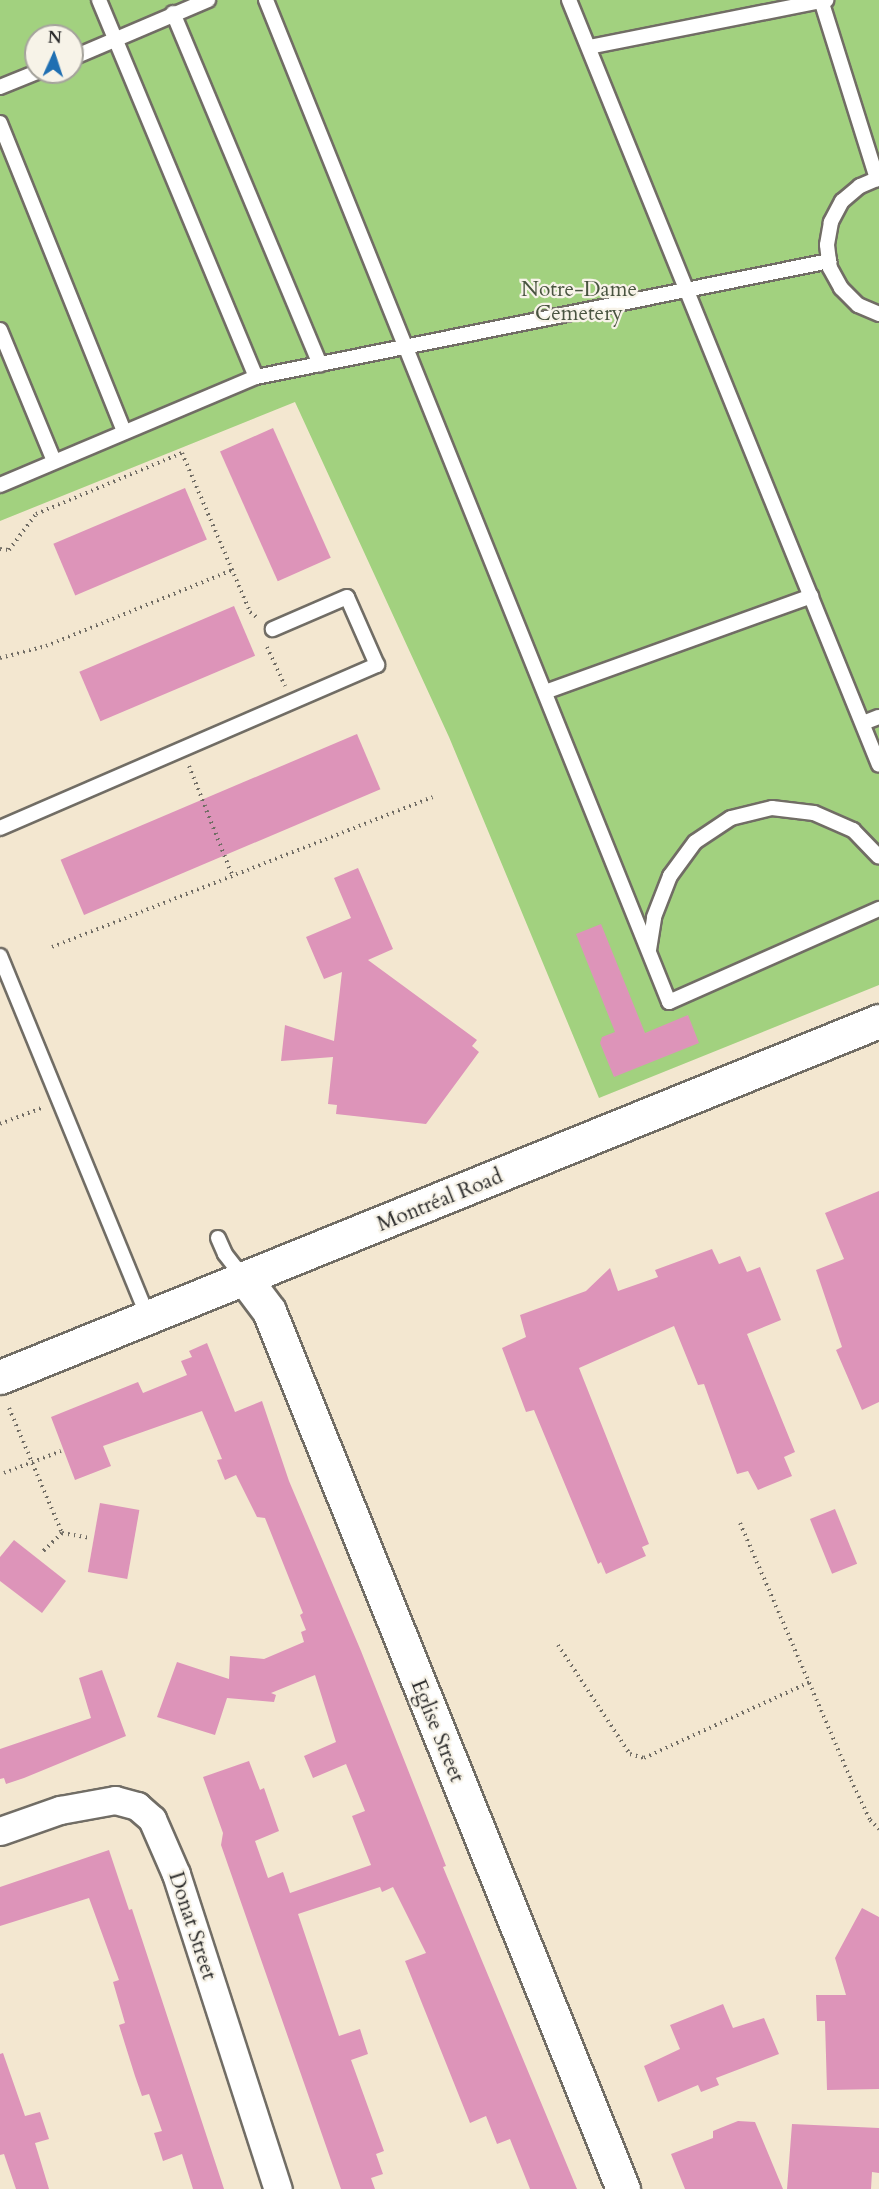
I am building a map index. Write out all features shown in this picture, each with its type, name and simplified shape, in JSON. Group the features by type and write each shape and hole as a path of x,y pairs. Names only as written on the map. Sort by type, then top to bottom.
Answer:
{"street":[{"name":"Montréal Road","path":"4,1392 148,1317 879,1021"},
{"name":"Eglise Street","path":"244,1279 269,1311 622,2189"},
{"name":"Donat Street","path":"0,1831 60,1810 115,1800 137,1806 152,1819 176,1874 278,2189"}],"lane":[{"path":"99,0 256,377"},
{"path":"84,53 208,0"},
{"path":"266,0 669,1002 879,909"},
{"path":"569,0 879,765"},
{"path":"589,47 822,0 878,178 860,186 842,201 831,222 827,245 829,261 841,288 858,305 879,314"},
{"path":"173,13 320,365"},
{"path":"0,87 24,77"},
{"path":"0,123 124,432"},
{"path":"0,485 256,377 320,365 405,344 829,261"},
{"path":"0,330 54,461"},
{"path":"545,692 811,596"},
{"path":"0,828 377,665 347,597 273,629"},
{"path":"863,723 879,717"},
{"path":"649,952 654,917 670,876 695,842 731,818 772,808 814,813 853,831 879,857"},
{"path":"0,956 148,1317"},
{"path":"218,1238 225,1254 244,1279"}],"path":[{"path":"0,549 9,550 36,514 182,453 250,612 273,629 266,644 292,701"},
{"path":"0,658 46,646 232,570"},
{"path":"182,748 233,877"},
{"path":"52,947 432,797"},
{"path":"0,1124 60,1101"},
{"path":"4,1392 62,1533"},
{"path":"4,1473 61,1451"},
{"path":"740,1523 851,1780 870,1820 879,1828"},
{"path":"62,1533 90,1538"},
{"path":"41,1553 62,1533"},
{"path":"558,1646 630,1754 644,1758 810,1682"}],"green space":[{"name":"Notre-Dame Cemetery","path":"0,0 879,0 879,985 599,1098 449,737 295,402 0,521"}],"building":[{"path":"273,428 331,558 278,581 220,452"},
{"path":"185,488 207,540 75,595 53,544"},
{"path":"234,606 255,656 100,721 79,672"},
{"path":"357,734 380,789 84,915 61,860"},
{"path":"358,868 393,949 368,960 477,1040 472,1046 479,1052 426,1124 336,1114 337,1105 328,1104 333,1057 281,1061 285,1025 334,1041 342,972 324,979 306,937 351,918 334,878"},
{"path":"601,924 645,1033 688,1015 699,1043 614,1077 600,1043 602,1037 615,1032 576,934"},
{"path":"879,1191 879,1402 862,1410 836,1350 842,1347 816,1270 844,1259 825,1213"},
{"path":"712,1249 719,1264 740,1256 747,1272 760,1267 781,1320 747,1334 795,1452 784,1457 792,1476 758,1490 748,1471 737,1474 704,1384 698,1385 674,1326 579,1368 649,1544 642,1547 646,1556 606,1574 601,1562 598,1564 534,1410 526,1412 502,1348 526,1337 520,1315 586,1291 610,1268 618,1291 658,1277 655,1270"},
{"path":"207,1343 235,1412 262,1401 289,1481 361,1651 446,1866 443,1867 577,2189 530,2189 510,2139 497,2144 486,2116 470,2123 405,1961 426,1953 393,1887 382,1892 380,1887 298,1914 339,2036 360,2029 368,2054 351,2060 384,2151 376,2154 383,2174 371,2178 375,2189 341,2189 221,1845 223,1833 203,1777 249,1761 260,1790 264,1788 279,1831 255,1841 268,1878 283,1872 290,1893 371,1865 352,1816 365,1811 346,1764 313,1778 304,1756 336,1742 315,1675 271,1693 276,1695 274,1702 227,1698 215,1735 157,1717 177,1662 229,1679 230,1656 264,1659 304,1642 301,1632 306,1630 300,1615 303,1613 265,1518 257,1517 236,1475 225,1480 217,1460 222,1459 202,1411 103,1446 111,1466 75,1480 51,1417 138,1382 143,1393 187,1375 181,1361 192,1357 189,1351"},
{"path":"100,1503 139,1510 127,1579 88,1572"},
{"path":"835,1509 857,1564 832,1574 810,1519"},
{"path":"14,1540 66,1581 42,1613 0,1581 0,1557"},
{"path":"102,1670 126,1736 24,1778 6,1784 4,1778 0,1779 0,1749 91,1718 79,1678"},
{"path":"109,1850 129,1910 132,1909 224,2189 193,2189 182,2154 163,2161 154,2133 162,2131 149,2094 142,2096 119,2025 125,2023 113,1982 119,1980 89,1898 0,1926 0,1887"},
{"path":"862,1908 879,1917 879,2089 827,2090 825,2021 817,2021 816,1995 846,1995 835,1958"},
{"path":"723,2004 733,2028 764,2018 779,2054 716,2078 719,2085 701,2092 698,2085 658,2102 644,2066 680,2049 670,2025"},
{"path":"3,2053 25,2116 40,2112 49,2139 35,2143 49,2189 16,2189 4,2154 0,2155 0,2054"},
{"path":"738,2121 755,2122 783,2189 685,2189 671,2154 713,2138 713,2131"},
{"path":"792,2124 879,2128 879,2173 872,2172 871,2189 787,2189"}]}
